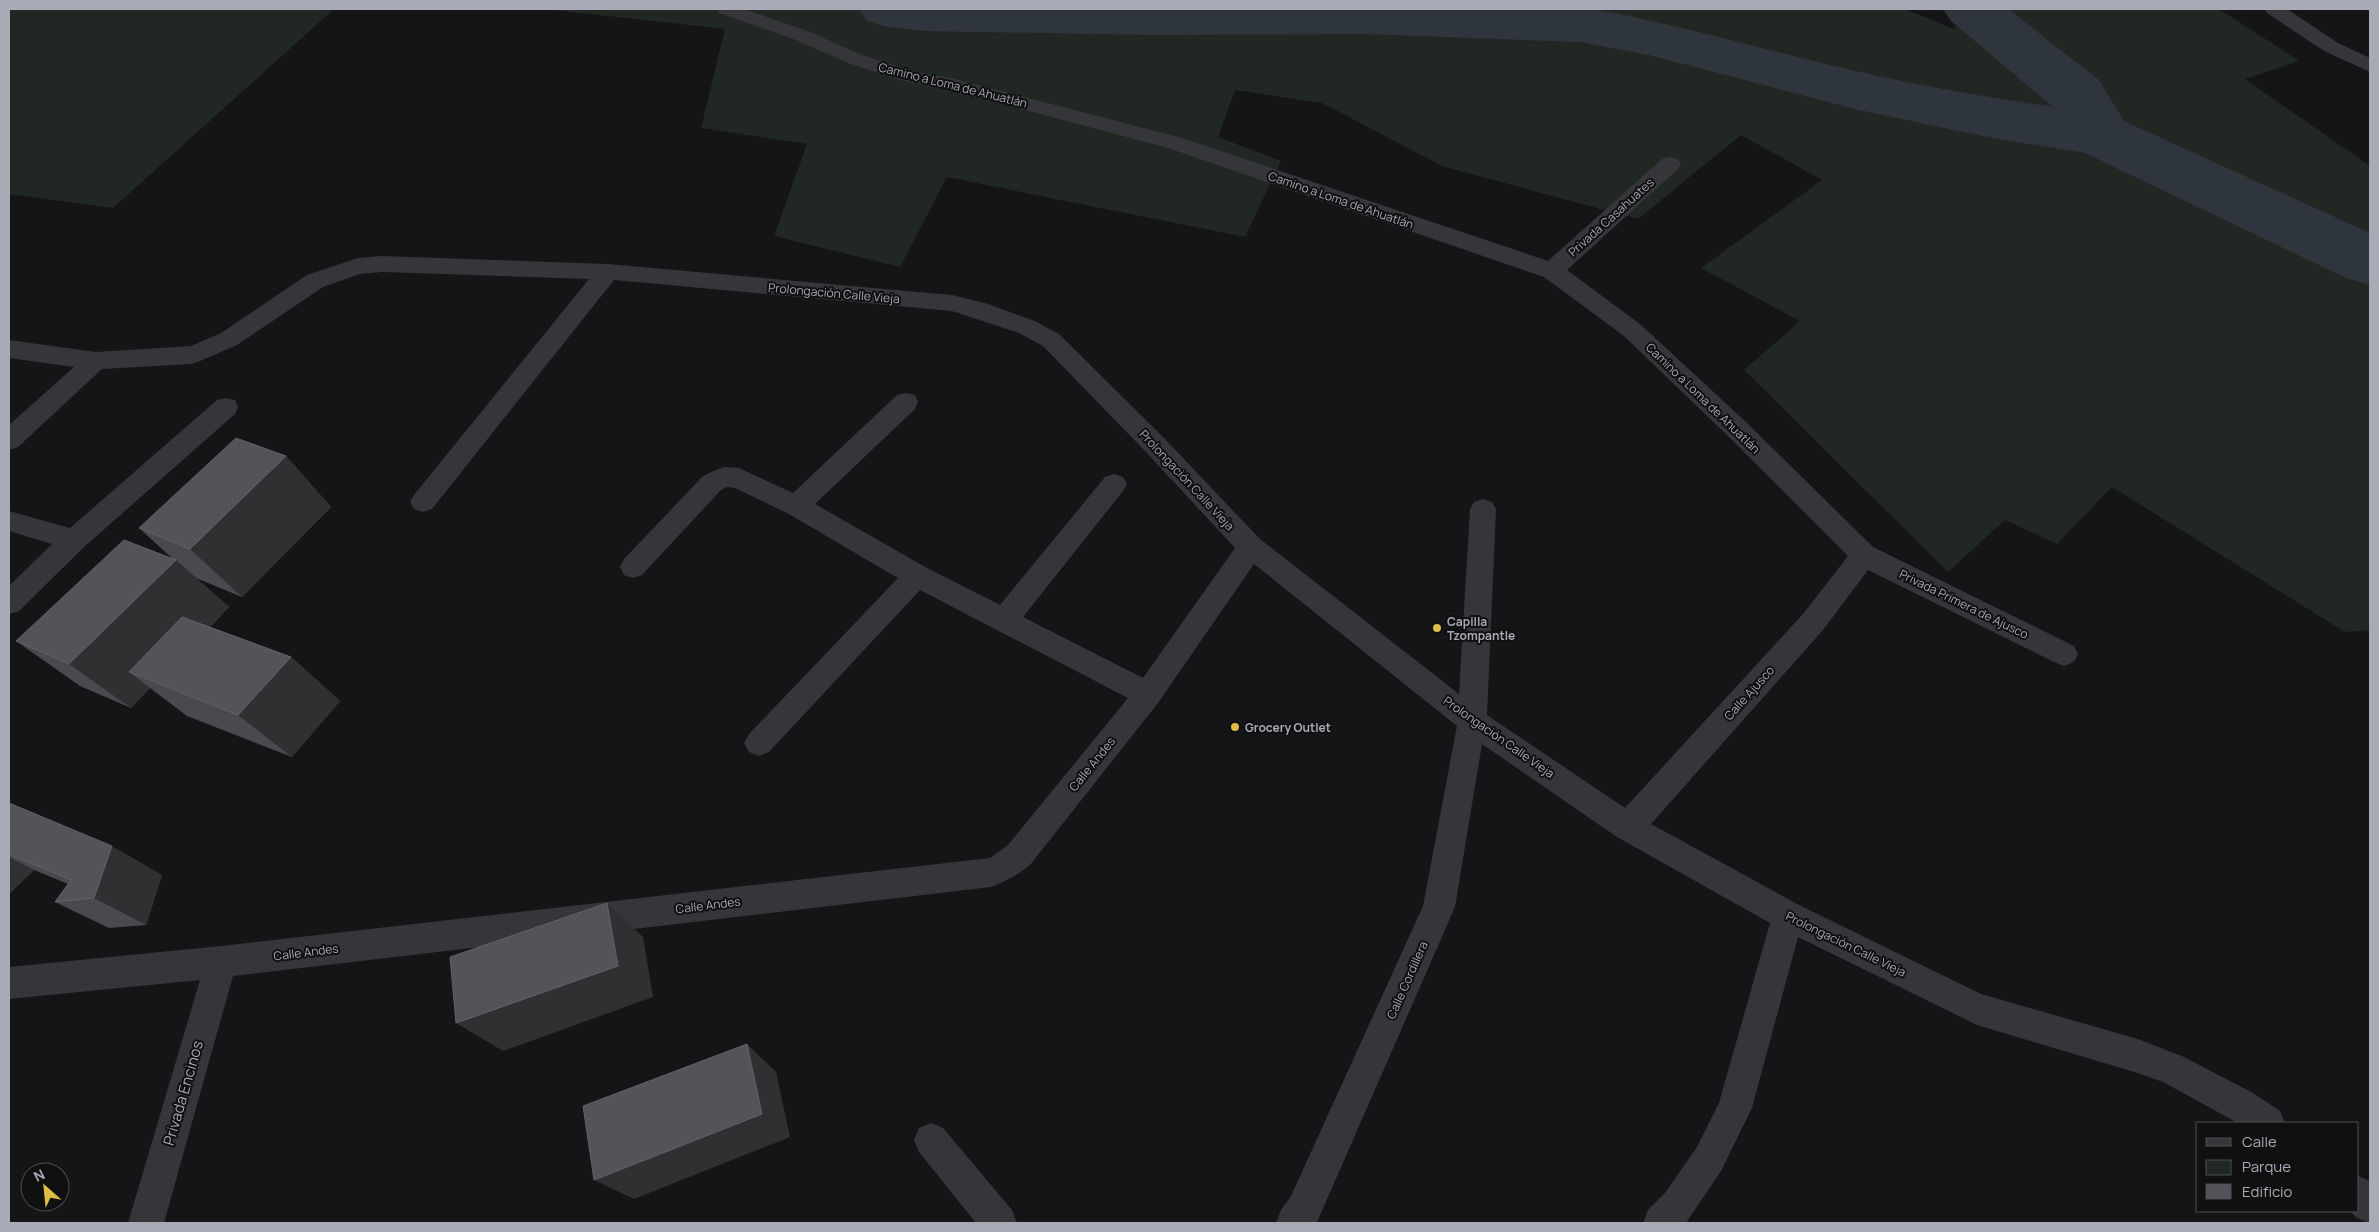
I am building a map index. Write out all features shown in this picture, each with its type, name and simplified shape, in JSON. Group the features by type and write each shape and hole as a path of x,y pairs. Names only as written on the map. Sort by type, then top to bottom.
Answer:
{"street":[{"name":"Camino a Loma de Ahuatlán","path":"726,9 803,36 855,59 908,76 955,85 1175,143 1552,271 1632,330 1738,430 1864,555"},
{"path":"2274,9 2331,47 2370,66"},
{"name":"Privada Casahuates","path":"1552,271 1670,164"},
{"name":"Prolongación Calle Vieja","path":"9,349 96,361 192,355 212,348 315,281 358,266 382,264 608,272 952,303 977,309 1027,327 1051,340 1155,445 1251,547 1472,720 1628,827 1788,916 1977,1009 2138,1056 2172,1069 2241,1105 2266,1122"},
{"path":"423,502 608,272"},
{"path":"9,440 96,361"},
{"path":"796,506 906,402"},
{"path":"9,603 74,540 226,407"},
{"path":"633,567 712,483 725,477 739,478 796,506 917,576 1148,694"},
{"path":"1004,620 1114,484"},
{"name":"Calle Cordillera","path":"1294,1223 1304,1210 1439,907 1472,720 1483,509"},
{"path":"9,521 74,540"},
{"name":"Calle Andes","path":"9,983 221,962 991,872 1007,865 1019,855 1148,694 1251,547"},
{"name":"Privada Primera de Ajusco","path":"1864,555 2064,654"},
{"name":"Calle Ajusco","path":"1628,827 1813,622 1864,555"},
{"path":"759,743 917,576"},
{"path":"1661,1223 1678,1206 1709,1159 1735,1108 1788,916"},
{"name":"Privada Encinos","path":"146,1223 221,962"},
{"path":"931,1140 999,1223"},
{"path":"2359,1195 2370,1205"}],"green space":[{"path":"9,9 334,9 113,208 9,194"},
{"path":"545,9 1905,9 1953,29 1965,17 1948,9 2219,9 2299,61 2245,79 2370,166 2370,630 2345,632 2112,487 2057,544 2005,520 1948,572 1744,370 1800,321 1701,268 1822,180 1741,135 1638,219 1442,166 1322,103 1235,90 1218,137 1281,161 1245,237 947,177 900,267 774,236 807,144 701,128 725,29"}],"building":[{"path":"236,438 286,456 190,549 139,528"},
{"path":"124,540 176,560 69,664 16,641"},
{"path":"182,617 291,657 238,715 129,672"},
{"path":"9,803 112,846 94,898 55,902 71,880 9,854"},
{"path":"607,903 618,966 456,1023 450,957"},
{"path":"747,1044 762,1114 594,1180 583,1106"}],"waterway":[{"path":"888,9 925,13 1151,17 1365,16 1580,24 1654,38 1855,90 1987,117 2100,135"},
{"path":"1972,9 2077,94 2100,135"},
{"path":"2100,135 2370,261"}],"place":[{"name":"Capilla Tzompantle","path":"1437,628"},
{"name":"Grocery Outlet","path":"1235,727"}]}
